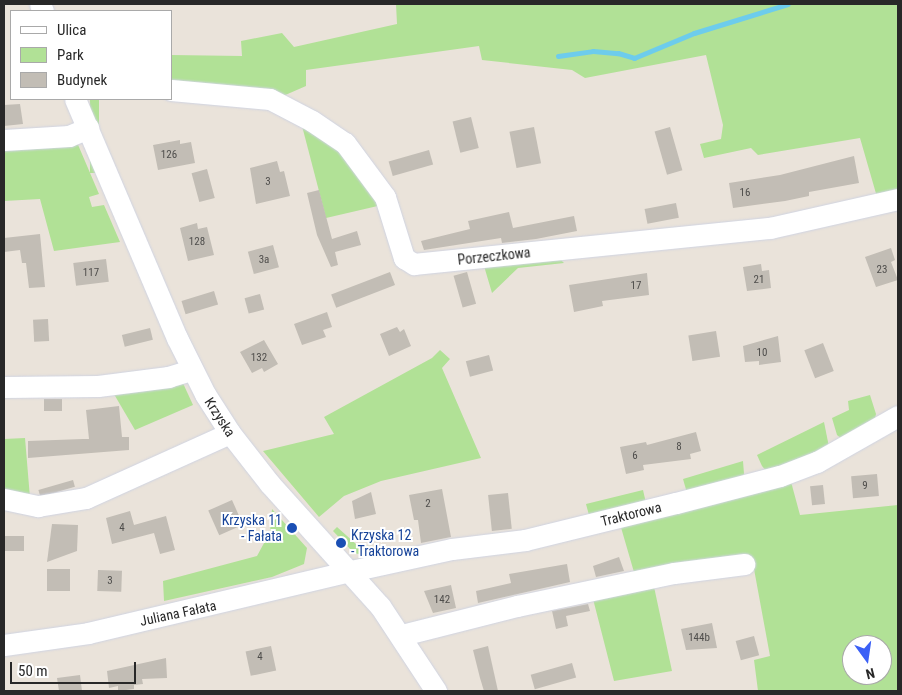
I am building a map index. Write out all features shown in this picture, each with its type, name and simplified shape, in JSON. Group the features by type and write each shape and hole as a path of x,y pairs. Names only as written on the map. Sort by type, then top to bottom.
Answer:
{"street":[{"name":"Porzeczkowa","path":"172,90 270,99 312,121 345,144 385,197 404,258 414,264 770,228 898,199"},
{"name":"Krzyska","path":"75,100 192,370 230,433 270,484 350,571 402,635 436,691"},
{"path":"4,140 69,136 88,128"},
{"path":"4,387 98,386 168,377 192,370"},
{"name":"Traktorowa","path":"350,571 452,549 525,540 780,476 817,462 898,416"},
{"path":"4,498 38,506 86,498 230,433"},
{"path":"402,635 517,606 674,573 744,564"},
{"name":"Juliana Fałata","path":"4,645 97,631 350,571"}],"green space":[{"path":"396,4 898,4 898,193 877,197 860,138 758,155 751,148 704,158 700,144 721,139 723,125 706,55 585,78 572,70 482,60 479,46 306,70 306,86 283,96 172,82 172,55 242,56 241,41 282,33 294,47 397,24"},
{"path":"90,100 99,100 99,173 90,173"},
{"path":"301,122 337,146 382,205 326,218"},
{"path":"76,140 99,194 89,197 92,207 104,205 120,242 54,251 40,199 4,201 4,143"},
{"path":"558,257 564,263 518,268 492,293 484,266"},
{"path":"440,350 450,359 442,368 481,458 381,481 344,496 319,517 263,451 334,434 324,417 432,358"},
{"path":"182,381 193,405 135,430 111,389"},
{"path":"870,395 876,414 874,423 843,440 837,435 832,418 849,410 848,401"},
{"path":"824,422 829,447 768,473 762,466 757,455"},
{"path":"25,438 30,498 4,493 4,439"},
{"path":"743,461 744,474 739,480 687,493 683,479"},
{"path":"790,478 800,515 898,505 898,691 758,691 754,660 770,656 754,569 653,582 672,671 614,681 592,595 638,586 620,524"},
{"path":"643,490 646,503 590,519 586,504"},
{"path":"272,509 307,548 304,564 272,577 164,601 163,581 257,556 270,532"},
{"path":"337,527 356,544 394,550 396,556 370,561 368,556 354,553 333,531"}],"building":[{"path":"20,104 23,124 4,126 4,105"},
{"path":"471,117 479,148 460,153 453,122"},
{"path":"534,127 541,163 517,168 509,132"},
{"path":"670,127 682,170 667,175 655,131"},
{"path":"180,140 180,144 191,142 195,163 158,170 153,145"},
{"path":"429,150 433,164 393,176 389,162"},
{"path":"854,156 859,183 809,192 809,196 785,201 733,208 729,183 780,175"},
{"path":"277,161 280,172 284,171 290,196 256,204 250,168"},
{"path":"207,169 215,198 199,202 192,173"},
{"path":"319,190 332,239 357,231 361,245 335,252 338,265 331,267 317,235 307,193"},
{"path":"676,203 679,218 647,224 645,209"},
{"path":"509,212 513,228 574,216 577,231 536,239 502,243 501,238 424,250 421,241 470,229 468,221"},
{"path":"197,223 198,229 207,227 214,255 188,261 180,228"},
{"path":"40,234 45,287 29,288 26,263 22,263 20,250 4,252 4,238"},
{"path":"273,245 279,267 254,274 248,252"},
{"path":"891,248 895,260 891,262 898,280 876,287 865,257"},
{"path":"106,259 109,282 76,286 73,263"},
{"path":"761,264 762,271 769,270 771,288 747,291 743,267"},
{"path":"390,272 395,285 336,308 331,295"},
{"path":"467,272 476,304 463,308 454,276"},
{"path":"647,273 649,295 602,301 603,306 574,312 569,285"},
{"path":"214,291 218,304 186,314 181,301"},
{"path":"260,294 264,309 249,314 245,298"},
{"path":"327,312 332,327 323,330 326,337 302,345 294,324"},
{"path":"48,319 49,341 34,342 33,320"},
{"path":"397,327 400,332 404,329 411,346 389,356 380,334"},
{"path":"150,328 153,340 125,347 122,335"},
{"path":"716,331 720,357 692,361 688,335"},
{"path":"778,336 781,362 759,365 759,361 745,362 743,346"},
{"path":"264,340 278,364 264,372 262,368 252,373 240,352"},
{"path":"823,343 834,371 815,378 804,350"},
{"path":"489,355 493,370 470,377 466,361"},
{"path":"44,399 62,399 62,411 44,411"},
{"path":"119,406 122,437 129,437 129,450 28,458 28,441 89,439 86,410"},
{"path":"696,432 701,451 690,454 691,459 643,465 644,470 626,474 620,447 646,442 647,445"},
{"path":"877,474 879,496 853,498 851,476"},
{"path":"73,480 75,487 40,497 38,490"},
{"path":"823,485 825,504 812,505 810,486"},
{"path":"442,489 451,537 421,543 418,520 414,520 409,495"},
{"path":"371,492 376,514 355,519 352,501"},
{"path":"508,493 512,529 492,531 488,495"},
{"path":"232,500 243,525 219,535 208,511"},
{"path":"130,511 134,525 166,516 175,550 160,554 154,533 112,544 106,518"},
{"path":"52,524 78,525 77,551 47,562"},
{"path":"4,536 24,536 24,551 4,551"},
{"path":"619,557 624,571 596,577 593,566"},
{"path":"567,564 570,582 478,603 476,591 511,583 509,574"},
{"path":"47,569 70,569 70,591 47,591"},
{"path":"98,570 122,571 121,592 97,591"},
{"path":"451,585 456,608 433,613 424,591"},
{"path":"588,604 590,611 566,616 568,626 556,629 552,611"},
{"path":"712,623 717,648 686,650 681,629"},
{"path":"754,636 759,655 741,660 736,641"},
{"path":"271,646 276,670 251,676 246,651"},
{"path":"488,646 498,691 484,691 473,650"},
{"path":"166,658 167,678 142,679 143,684 134,685 134,689 118,691 118,686 109,688 107,671"},
{"path":"572,663 576,677 535,689 531,675"},
{"path":"80,675 82,691 59,691 57,678"}],"waterway":[{"path":"558,56 593,51 618,53 634,58 694,33 788,4"}],"place":[{"name":"Krzyska 11 - Fałata","path":"292,528"},
{"name":"Krzyska 12 - Traktorowa","path":"341,543"}]}
